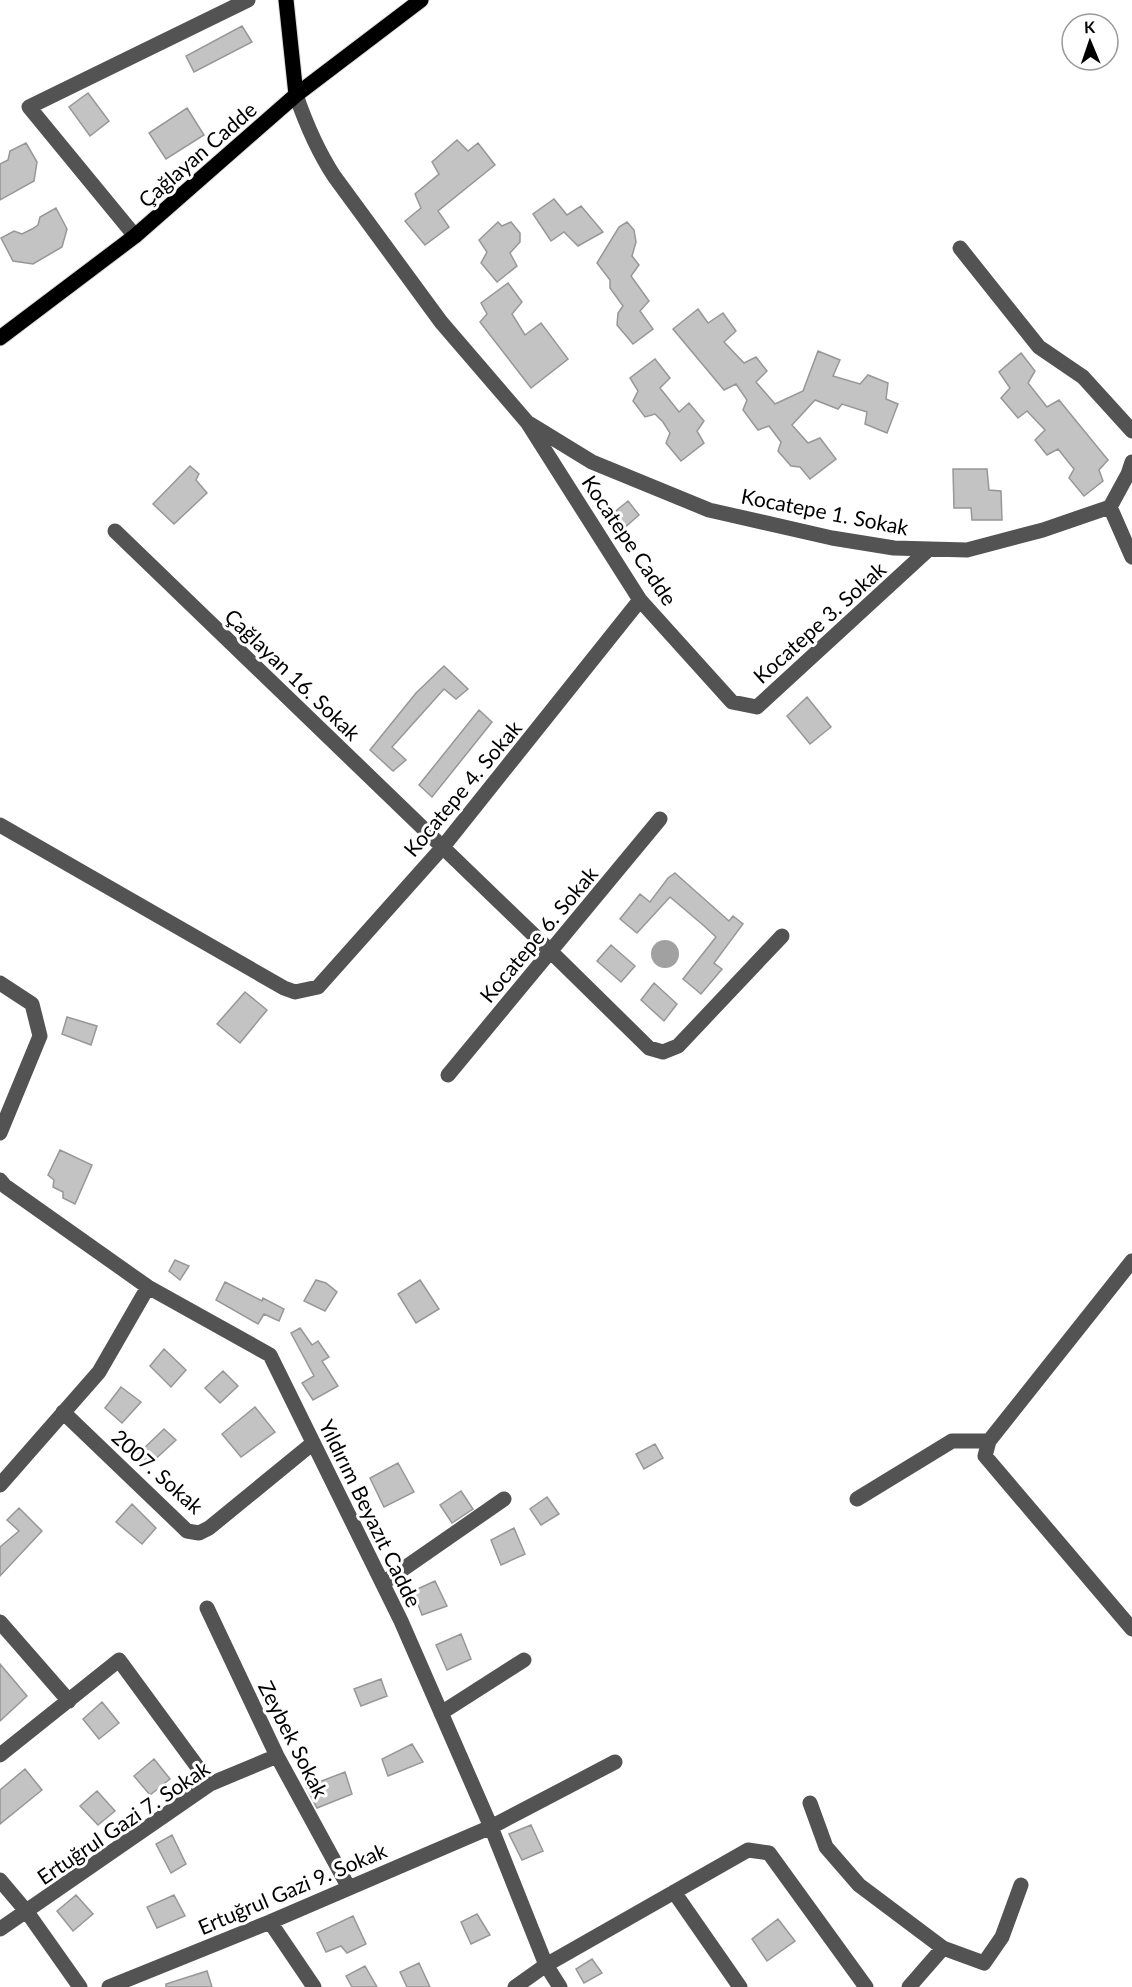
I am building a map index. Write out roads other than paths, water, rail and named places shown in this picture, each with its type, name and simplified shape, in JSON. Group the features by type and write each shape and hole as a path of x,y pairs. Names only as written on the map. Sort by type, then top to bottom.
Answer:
{"main road":[{"path":"286,0 296,95"},
{"name":"Çağlayan Cadde","path":"0,338 135,236 296,95 421,0"}],"street":[{"path":"135,236 29,107 248,0"},
{"path":"296,95 309,133 334,176 441,322 527,422"},
{"path":"960,248 1039,347 1083,377 1132,431"},
{"name":"Kocatepe 1. Sokak","path":"527,422 592,462 709,510 832,538 894,548 967,550 999,543 1110,507"},
{"name":"Kocatepe Cadde","path":"527,422 640,600 732,702"},
{"path":"1132,462 1110,507 1132,557"},
{"name":"Çağlayan 16. Sokak","path":"115,531 551,951 648,1048 663,1052 678,1046 782,936"},
{"name":"Kocatepe 3. Sokak","path":"732,702 757,707 928,550"},
{"name":"Kocatepe 4. Sokak","path":"0,825 284,988 295,992 318,987 442,848 640,600"},
{"name":"Kocatepe 6. Sokak","path":"448,1075 660,819"},
{"path":"0,983 32,1004 40,1036 0,1133"},
{"name":"Yıldırım Beyazıt Cadde","path":"0,1180 5,1186 148,1287 270,1355 383,1583 490,1827 546,1965 560,1987"},
{"path":"1132,1261 989,1441 985,1456 1132,1629"},
{"path":"0,1485 99,1372 148,1287"},
{"name":"2007. Sokak","path":"63,1412 187,1531 199,1533 209,1528 313,1443"},
{"path":"857,1499 952,1441 989,1441"},
{"path":"383,1583 504,1499"},
{"name":"Zeybek Sokak","path":"207,1608 277,1756 349,1888"},
{"path":"0,1622 69,1701"},
{"path":"0,1755 119,1660 210,1784"},
{"path":"441,1713 524,1660"},
{"name":"Ertuğrul Gazi 7. Sokak","path":"0,1929 210,1784 277,1756"},
{"name":"Ertuğrul Gazi 9. Sokak","path":"108,1987 270,1922 490,1827 615,1762"},
{"path":"810,1803 826,1847 859,1885 943,1948 984,1963 1002,1937 1021,1886"},
{"path":"514,1987 546,1965 747,1850 769,1853 866,1987"},
{"path":"0,1880 27,1912 80,1987"},
{"path":"674,1892 740,1987"},
{"path":"270,1922 314,1987"},
{"path":"909,1987 943,1948"}]}
